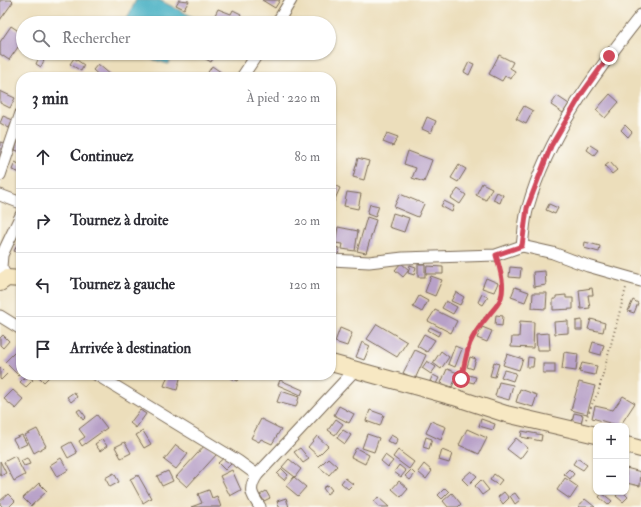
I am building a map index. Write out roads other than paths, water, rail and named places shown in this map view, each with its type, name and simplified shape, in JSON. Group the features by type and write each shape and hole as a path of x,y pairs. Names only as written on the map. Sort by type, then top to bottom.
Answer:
{"street":[{"path":"281,16 291,0"},
{"path":"522,246 527,208 551,146 583,92 641,15"},
{"path":"245,72 253,60"},
{"path":"0,175 16,128"},
{"path":"0,195 16,201"},
{"path":"9,280 1,267 2,255 16,226"},
{"path":"336,260 369,262 402,258 496,255 522,246 553,253 588,266 641,281"},
{"path":"0,316 16,326"},
{"path":"336,364 454,397 506,414 589,433"},
{"path":"260,507 253,496 251,483 355,370"},
{"path":"105,380 238,460 257,475"},
{"path":"629,445 641,449"}],"water":[{"path":"136,0 159,0 191,16 128,16"},
{"path":"155,60 170,60 168,64"}]}
